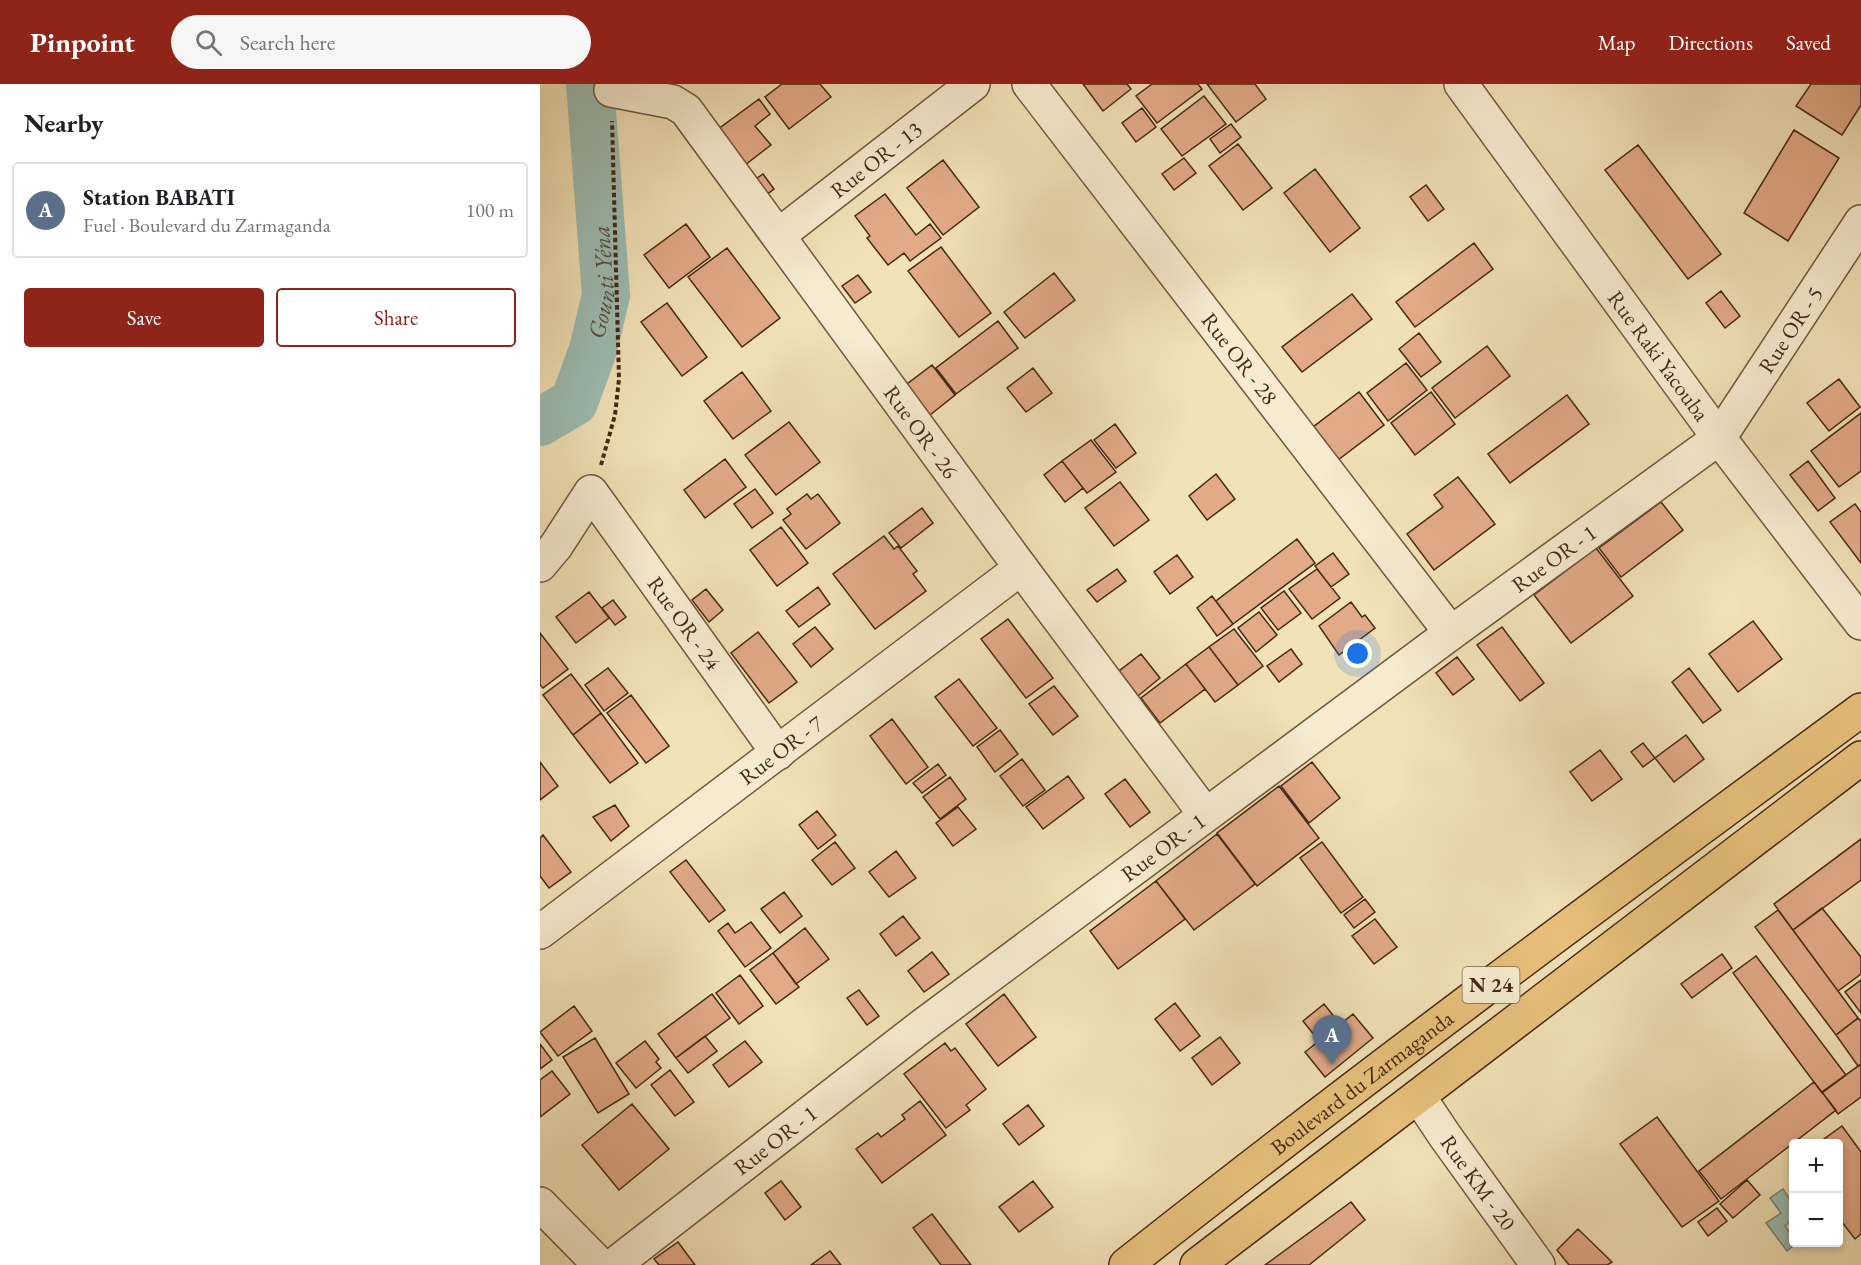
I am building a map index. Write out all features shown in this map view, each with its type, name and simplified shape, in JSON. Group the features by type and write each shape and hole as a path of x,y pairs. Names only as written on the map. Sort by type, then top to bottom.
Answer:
{"main road":[{"name":"Boulevard du Zarmaganda","path":"1126,1265 1266,1154 1623,885 1861,710"},
{"name":"Boulevard du Zarmaganda","path":"1197,1265 1861,758"}],"street":[{"name":"Rue OR - 13","path":"779,235 973,84"},
{"name":"Rue OR - 28","path":"1029,84 1451,633"},
{"name":"Rue Raki Yacouba","path":"1461,84 1719,438 1861,623"},
{"name":"Rue OR - 26","path":"611,90 674,102 681,106 779,235 1021,568 1206,814"},
{"name":"Rue OR - 5","path":"1719,438 1861,222"},
{"name":"Rue OR - 1","path":"614,1265 922,1026 1451,633 1719,438"},
{"path":"545,549 591,492"},
{"name":"Rue OR - 24","path":"591,492 778,753"},
{"name":"Rue OR - 7","path":"540,932 1021,568"},
{"name":"Rue KM - 20","path":"1419,1097 1538,1265"},
{"path":"540,1204 600,1265"}],"path":[{"path":"591,492 608,445 615,415 619,379 611,90"}],"water":[{"path":"1783,1189 1789,1198 1789,1222 1785,1226 1789,1232 1789,1247 1792,1247 1787,1251 1766,1223 1781,1213 1770,1198"}],"building":[{"path":"782,84 820,84 831,97 789,129 765,97"},
{"path":"1083,84 1127,84 1131,89 1103,111"},
{"path":"1152,84 1198,84 1202,89 1157,123 1136,96"},
{"path":"1207,84 1255,84 1266,99 1236,122"},
{"path":"1811,84 1861,84 1861,105 1842,135 1796,106"},
{"path":"1204,96 1226,124 1182,156 1161,129"},
{"path":"759,99 770,114 755,126 771,145 745,165 717,130"},
{"path":"1142,108 1156,127 1136,142 1122,123"},
{"path":"1231,124 1241,137 1220,153 1210,139"},
{"path":"1794,130 1839,158 1788,241 1744,213"},
{"path":"1238,144 1272,188 1243,210 1209,166"},
{"path":"1638,145 1721,254 1688,279 1605,170"},
{"path":"1184,158 1196,173 1174,190 1162,174"},
{"path":"943,160 979,207 943,235 907,188"},
{"path":"1315,169 1360,228 1330,252 1284,193"},
{"path":"763,174 774,189 762,198 750,183"},
{"path":"1426,185 1444,209 1428,221 1410,197"},
{"path":"885,194 916,235 930,224 941,238 910,261 904,253 888,265 867,238 870,236 855,216"},
{"path":"686,224 710,257 669,288 644,255"},
{"path":"1474,243 1493,269 1415,327 1396,302"},
{"path":"941,247 991,313 959,337 908,271"},
{"path":"727,248 780,318 742,347 688,277"},
{"path":"1054,273 1075,300 1025,338 1004,312"},
{"path":"858,275 871,292 855,303 842,286"},
{"path":"1721,291 1740,316 1725,328 1706,303"},
{"path":"1352,294 1372,319 1302,372 1282,347"},
{"path":"667,303 707,357 682,376 641,322"},
{"path":"998,321 1018,348 956,394 936,368"},
{"path":"1419,333 1441,362 1421,377 1399,349"},
{"path":"1487,346 1510,376 1455,418 1432,388"},
{"path":"1406,363 1427,390 1388,421 1367,393"},
{"path":"932,365 955,395 930,415 907,384"},
{"path":"1033,368 1052,393 1026,412 1007,388"},
{"path":"742,372 771,411 733,439 704,401"},
{"path":"1839,379 1860,407 1829,431 1807,403"},
{"path":"1359,392 1384,425 1338,460 1313,427"},
{"path":"1431,392 1455,424 1415,455 1391,423"},
{"path":"1567,395 1589,424 1510,483 1488,454"},
{"path":"1861,413 1861,471 1839,487 1811,451"},
{"path":"789,422 820,462 776,495 745,455"},
{"path":"1115,424 1136,453 1116,468 1094,440"},
{"path":"1091,440 1116,472 1087,493 1062,461"},
{"path":"725,459 746,487 705,518 684,490"},
{"path":"1062,461 1083,488 1065,502 1044,475"},
{"path":"1808,461 1835,498 1818,511 1790,475"},
{"path":"1216,474 1235,499 1207,520 1189,496"},
{"path":"1458,477 1495,524 1434,570 1407,534 1443,507 1434,495"},
{"path":"1120,482 1149,520 1114,546 1085,508"},
{"path":"755,489 773,513 752,528 734,504"},
{"path":"807,494 811,499 818,494 840,523 806,549 783,520 791,514 787,509"},
{"path":"1661,502 1683,530 1621,577 1599,548"},
{"path":"1855,504 1861,512 1861,563 1830,522"},
{"path":"922,508 933,523 901,548 889,533"},
{"path":"781,527 808,563 777,586 750,550"},
{"path":"884,536 894,549 898,546 917,571 913,574 926,591 875,629 833,574"},
{"path":"1297,539 1315,563 1233,624 1216,601"},
{"path":"1596,548 1633,596 1571,643 1534,595"},
{"path":"1333,553 1349,574 1331,587 1315,566"},
{"path":"1177,555 1193,577 1170,594 1154,572"},
{"path":"1117,569 1126,581 1097,602 1087,590"},
{"path":"1317,569 1340,598 1312,619 1289,589"},
{"path":"818,587 830,604 799,627 786,611"},
{"path":"706,589 723,610 709,622 692,600"},
{"path":"1284,591 1301,613 1278,630 1261,608"},
{"path":"589,592 609,618 576,643 556,617"},
{"path":"1212,596 1233,624 1217,636 1197,608"},
{"path":"613,600 626,617 615,625 602,608"},
{"path":"1351,602 1362,617 1365,615 1375,628 1339,655 1319,626"},
{"path":"1259,612 1277,635 1256,652 1238,628"},
{"path":"1008,619 1053,678 1026,698 981,639"},
{"path":"1753,621 1782,659 1738,692 1709,654"},
{"path":"815,627 833,649 811,667 793,644"},
{"path":"1502,627 1544,683 1520,701 1477,645"},
{"path":"1234,629 1263,666 1238,685 1209,647"},
{"path":"758,632 797,682 769,703 731,653"},
{"path":"540,633 568,669 543,688 540,685"},
{"path":"1209,647 1238,685 1215,702 1186,664"},
{"path":"1291,649 1302,664 1279,682 1267,666"},
{"path":"1141,654 1160,678 1138,696 1119,671"},
{"path":"1457,657 1474,679 1453,695 1436,673"},
{"path":"1186,664 1205,689 1160,723 1141,698"},
{"path":"608,668 628,693 604,711 585,685"},
{"path":"1689,668 1721,710 1703,723 1672,682"},
{"path":"571,674 601,713 573,735 543,695"},
{"path":"959,679 997,728 973,746 935,697"},
{"path":"1054,686 1078,716 1053,735 1029,704"},
{"path":"631,695 669,746 646,763 607,713"},
{"path":"601,713 638,763 610,783 573,735"},
{"path":"892,719 928,767 906,784 870,736"},
{"path":"1000,730 1018,754 995,772 977,747"},
{"path":"1686,735 1704,759 1674,782 1655,758"},
{"path":"1643,743 1655,758 1643,767 1631,752"},
{"path":"1600,750 1622,779 1592,801 1570,772"},
{"path":"1022,759 1045,790 1023,806 1000,776"},
{"path":"540,762 558,786 540,800"},
{"path":"1312,762 1340,798 1309,823 1281,786"},
{"path":"938,764 946,775 922,793 913,783"},
{"path":"1068,776 1084,798 1043,829 1026,807"},
{"path":"950,777 966,799 940,819 923,797"},
{"path":"1125,779 1150,812 1130,827 1105,794"},
{"path":"1279,786 1319,838 1257,886 1217,833"},
{"path":"615,805 629,826 611,841 593,817"},
{"path":"958,807 976,829 953,846 936,823"},
{"path":"817,811 836,835 818,849 799,825"},
{"path":"1217,834 1255,884 1194,930 1156,881"},
{"path":"543,835 571,872 549,888 540,876 540,838"},
{"path":"1861,839 1861,880 1793,930 1774,904"},
{"path":"835,842 855,868 832,885 812,860"},
{"path":"1322,842 1363,897 1341,913 1300,858"},
{"path":"896,851 916,878 889,897 869,872"},
{"path":"686,860 725,910 709,922 670,872"},
{"path":"1156,881 1185,919 1118,969 1090,931"},
{"path":"784,892 802,916 780,933 761,909"},
{"path":"1365,899 1375,912 1354,928 1344,915"},
{"path":"1822,908 1861,957 1861,974 1838,991 1793,930"},
{"path":"1778,910 1858,1018 1836,1035 1755,927"},
{"path":"903,916 920,938 896,956 880,934"},
{"path":"1375,919 1397,947 1374,964 1352,936"},
{"path":"751,922 771,948 745,967 718,931 728,923 735,933"},
{"path":"805,928 829,959 796,984 773,953"},
{"path":"932,952 949,974 924,992 908,971"},
{"path":"773,953 799,987 776,1004 750,970"},
{"path":"1722,954 1732,968 1692,998 1681,984"},
{"path":"1756,956 1846,1075 1822,1093 1733,973"},
{"path":"740,975 763,1006 739,1024 716,993"},
{"path":"1861,980 1861,1013 1845,992"},
{"path":"859,990 879,1016 867,1025 847,998"},
{"path":"712,994 730,1018 676,1058 658,1034"},
{"path":"1004,994 1036,1037 998,1066 966,1024"},
{"path":"1175,1003 1200,1036 1180,1051 1155,1019"},
{"path":"1324,1004 1340,1024 1319,1041 1303,1021"},
{"path":"574,1006 592,1031 558,1056 540,1032"},
{"path":"1353,1014 1373,1038 1325,1077 1305,1052"},
{"path":"1858,1018 1861,1021 1861,1064 1858,1066 1836,1035"},
{"path":"705,1036 717,1051 688,1073 676,1058"},
{"path":"1220,1037 1240,1063 1212,1085 1192,1058"},
{"path":"595,1038 629,1094 598,1113 563,1057"},
{"path":"645,1041 659,1059 656,1062 661,1068 636,1088 616,1063"},
{"path":"745,1041 762,1062 729,1087 713,1065"},
{"path":"945,1043 951,1051 955,1048 986,1089 966,1105 970,1110 946,1128 904,1074"},
{"path":"540,1044 552,1060 540,1069"},
{"path":"1861,1064 1861,1097 1838,1114 1822,1092"},
{"path":"670,1070 694,1102 675,1116 651,1085"},
{"path":"552,1071 570,1094 540,1117 540,1080"},
{"path":"1814,1082 1836,1110 1799,1139 1789,1139 1789,1146 1721,1199 1699,1171"},
{"path":"920,1101 946,1135 882,1183 856,1149 878,1133 881,1137 905,1119 902,1115"},
{"path":"632,1104 669,1149 619,1190 582,1145"},
{"path":"1028,1105 1044,1126 1019,1145 1003,1124"},
{"path":"1657,1117 1719,1201 1682,1227 1620,1144"},
{"path":"1842,1126 1861,1152 1861,1234 1855,1239 1843,1223 1843,1139 1824,1139"},
{"path":"1747,1180 1760,1195 1733,1218 1720,1204"},
{"path":"781,1181 801,1207 785,1220 765,1193"},
{"path":"1033,1181 1053,1207 1019,1232 999,1207"},
{"path":"1351,1202 1365,1220 1309,1265 1265,1265"},
{"path":"1717,1208 1727,1221 1708,1236 1698,1222"},
{"path":"932,1214 971,1265 941,1265 913,1228"},
{"path":"1578,1229 1612,1262 1607,1265 1569,1265 1557,1250"},
{"path":"678,1242 695,1265 659,1265 654,1259"},
{"path":"830,1251 841,1265 811,1265"}],"waterway":[{"name":"Gounti Yéna","path":"540,422 574,402 593,350 606,295 590,84"}],"place":[{"name":"Station BABATI","path":"1332,1065"}]}
